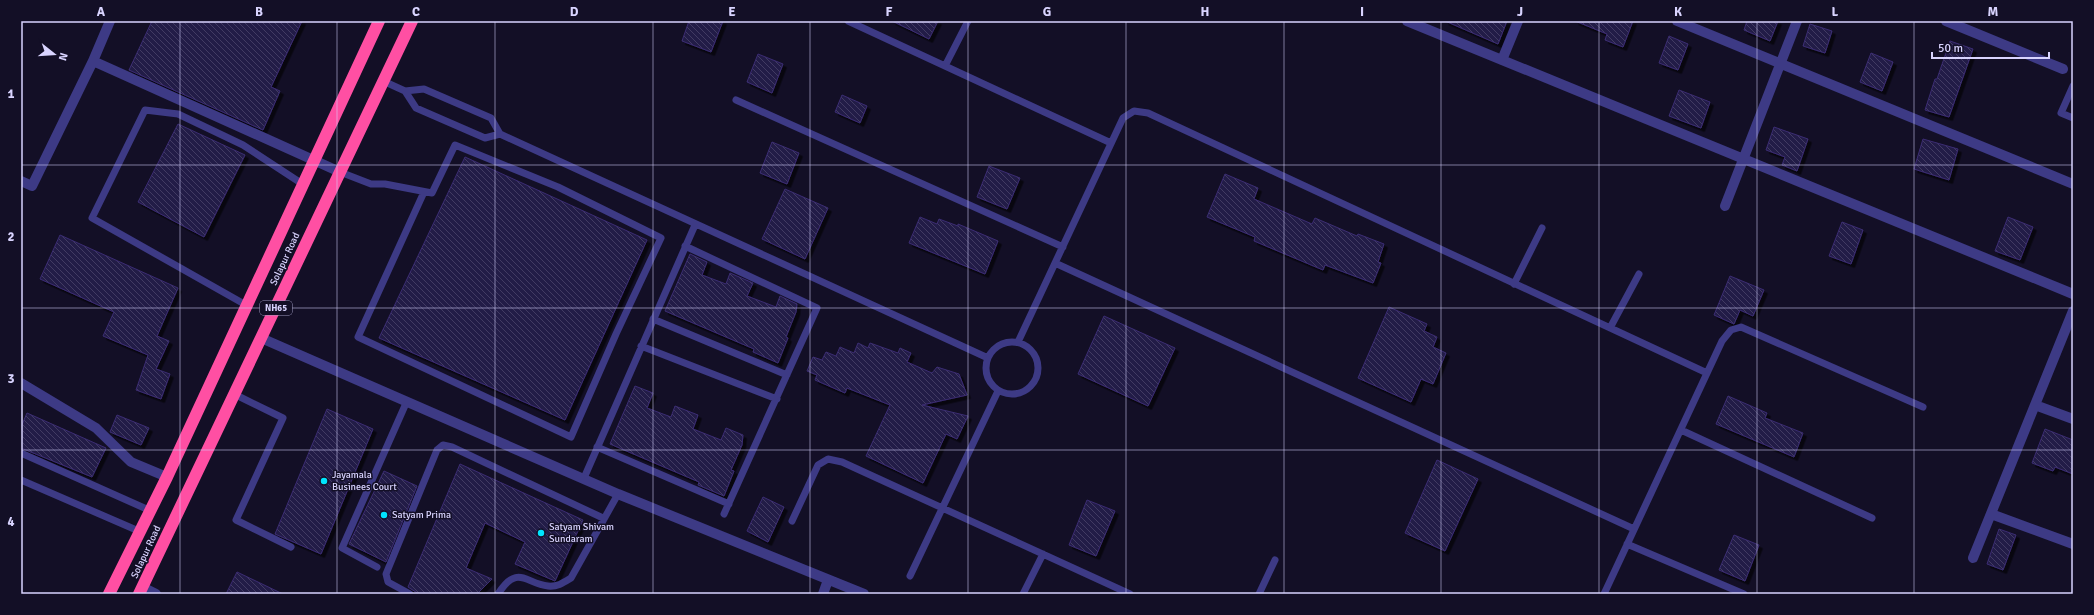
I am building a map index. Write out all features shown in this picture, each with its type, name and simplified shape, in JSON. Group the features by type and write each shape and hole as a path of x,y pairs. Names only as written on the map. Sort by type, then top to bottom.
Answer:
{"highway":[{"name":"Solapur Road","path":"109,594 168,477 246,305 304,185 380,21"},
{"name":"Solapur Road","path":"141,591 412,21"}],"street":[{"path":"21,181 32,186 93,61 110,21"},
{"path":"1407,21 2073,294"},
{"path":"1502,60 1518,21"},
{"path":"1677,21 2073,184"},
{"path":"1725,206 1797,21"},
{"path":"1946,21 2062,69"},
{"path":"93,61 340,172"},
{"path":"1973,558 2073,311"},
{"path":"261,338 618,494 864,594"},
{"path":"21,383 96,428 131,462 168,477"},
{"path":"2035,405 2073,419"},
{"path":"1991,514 2073,544"},
{"path":"823,594 828,580"},
{"path":"141,591 156,594"}],"lane":[{"path":"848,21 1112,143"},
{"path":"945,66 968,21"},
{"path":"383,81 405,91 424,89 492,118 500,134 988,358"},
{"path":"2073,86 2061,113 2073,118"},
{"path":"405,91 416,108 485,138 500,134"},
{"path":"736,100 1063,247"},
{"path":"246,305 92,218 146,110 178,114 242,145 304,185"},
{"path":"1018,342 1123,118 1134,111 1148,113 1708,373"},
{"path":"340,172 371,184 385,184 432,193 455,145 558,187 661,238 616,334 571,437 358,336 424,192"},
{"path":"584,478 695,224"},
{"path":"1514,284 1542,228"},
{"path":"685,246 817,308 724,514"},
{"path":"1055,263 1634,529"},
{"path":"1610,328 1639,274"},
{"path":"653,319 787,375"},
{"path":"1604,594 1722,341 1731,330 1741,327 1923,407"},
{"path":"1009,342 1018,342 1027,346 1036,356 1039,370 1037,379 1032,387 1020,394 1007,395 998,391 991,385 987,376 986,367 988,358 1000,345 1009,342"},
{"path":"641,346 777,399"},
{"path":"910,576 998,391"},
{"path":"234,394 284,418 236,520 291,547"},
{"path":"377,567 342,548 407,401"},
{"path":"1681,430 1872,518"},
{"path":"410,594 388,582 386,574 437,450 442,445 452,446 603,518"},
{"path":"597,448 729,504"},
{"path":"21,454 151,511"},
{"path":"792,521 818,465 828,459 842,462 1130,594"},
{"path":"21,480 141,532"},
{"path":"498,594 512,579 525,577 547,586 558,586 571,578 603,518 618,494"},
{"path":"1627,544 1744,594"},
{"path":"1023,594 1043,554"},
{"path":"1259,594 1275,560"}],"building":[{"path":"152,21 302,21 271,87 280,91 263,130 129,70"},
{"path":"689,21 723,21 711,52 682,41"},
{"path":"892,21 938,21 929,39"},
{"path":"1445,21 1507,21 1498,44"},
{"path":"1575,21 1633,21 1623,47 1605,40 1607,34"},
{"path":"1747,21 1778,21 1770,41 1744,30"},
{"path":"1810,24 1832,31 1825,53 1803,46"},
{"path":"1669,36 1688,44 1678,70 1659,63"},
{"path":"1950,41 1973,49 1949,117 1925,110"},
{"path":"1871,53 1893,62 1882,91 1860,82"},
{"path":"758,54 783,64 772,93 747,82"},
{"path":"1679,90 1710,102 1701,128 1669,116"},
{"path":"842,95 867,106 860,123 835,112"},
{"path":"178,124 245,155 204,237 138,202"},
{"path":"1774,127 1808,139 1797,171 1782,165 1785,157 1766,150"},
{"path":"1923,139 1958,149 1949,180 1914,169"},
{"path":"772,142 799,153 787,184 760,173"},
{"path":"465,157 647,240 565,420 379,338"},
{"path":"989,166 1020,178 1007,209 977,197"},
{"path":"1225,174 1258,188 1254,199 1312,224 1315,218 1357,236 1358,234 1384,244 1378,262 1381,263 1373,283 1325,265 1323,270 1254,241 1255,237 1207,217"},
{"path":"785,189 828,208 805,259 762,239"},
{"path":"920,217 937,224 939,219 958,226 958,224 998,241 985,274 909,243"},
{"path":"2008,217 2033,227 2020,260 1995,251"},
{"path":"1842,222 1863,230 1851,264 1829,256"},
{"path":"60,235 178,288 157,336 169,341 156,369 170,374 161,399 136,390 148,355 103,336 114,312 40,279"},
{"path":"690,254 707,262 702,275 726,284 730,273 753,283 747,296 776,307 780,296 797,304 796,312 786,337 788,338 778,363 753,352 754,349 665,311"},
{"path":"1730,276 1764,290 1753,316 1740,310 1734,324 1714,315"},
{"path":"1389,307 1427,324 1424,331 1437,337 1433,347 1446,353 1433,384 1421,379 1411,402 1358,378"},
{"path":"1104,316 1175,348 1148,406 1078,374"},
{"path":"858,343 868,348 870,343 898,353 900,348 911,353 907,362 932,373 937,367 959,374 967,395 922,405 968,416 957,439 946,434 923,483 866,456 890,405 847,388 845,393 815,380 817,375 807,371 813,357 822,360 826,352 836,356 840,347 854,353"},
{"path":"635,386 653,393 647,408 671,417 675,406 698,415 693,429 721,440 726,428 743,435 742,445 731,470 734,471 724,496 698,485 699,482 610,444"},
{"path":"1728,396 1767,413 1765,418 1803,433 1794,457 1716,424"},
{"name":"Jayamala Businees Court","path":"327,409 373,429 321,554 275,534"},
{"path":"27,413 106,448 92,477 21,448 21,427"},
{"path":"117,415 149,428 141,445 110,432"},
{"path":"2045,429 2073,440 2073,474 2055,467 2053,471 2032,463"},
{"path":"1437,460 1478,479 1445,551 1405,533"},
{"name":"Satyam Shivam Sundaram","path":"460,464 583,520 555,581 515,564 525,542 485,523 466,568 492,579 477,594 419,594 408,587"},
{"name":"Satyam Prima","path":"384,471 417,486 386,562 349,544"},
{"path":"763,497 784,507 768,542 747,531"},
{"path":"1087,500 1115,511 1096,556 1069,545"},
{"path":"1999,529 2016,535 2003,570 1987,564"},
{"path":"1734,535 1759,545 1745,581 1719,570"},
{"path":"237,572 283,594 226,594"}],"place":[{"name":"Jayamala Businees Court","path":"324,481"},
{"name":"Satyam Prima","path":"384,515"},
{"name":"Satyam Shivam Sundaram","path":"541,533"}]}
